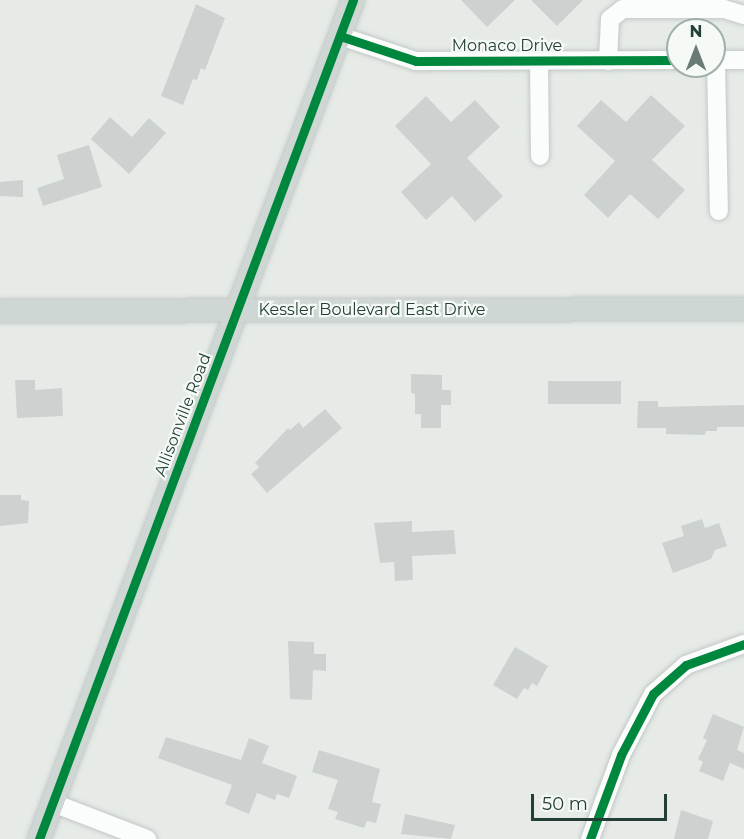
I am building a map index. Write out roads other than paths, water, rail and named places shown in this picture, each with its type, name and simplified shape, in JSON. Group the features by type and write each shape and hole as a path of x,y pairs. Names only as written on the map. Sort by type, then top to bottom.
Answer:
{"main road":[{"name":"Allisonville Road","path":"39,839 353,0"},
{"name":"Kessler Boulevard East Drive","path":"0,311 744,309"}],"street":[{"path":"608,61 610,19 623,9 724,9 744,15"},
{"name":"Monaco Drive","path":"340,36 416,61 666,60"},
{"path":"726,60 744,60 744,53"},
{"path":"539,61 540,156"},
{"path":"715,78 719,211"},
{"path":"590,839 621,756 653,694 686,665 744,644"},
{"path":"53,803 147,839"}]}
